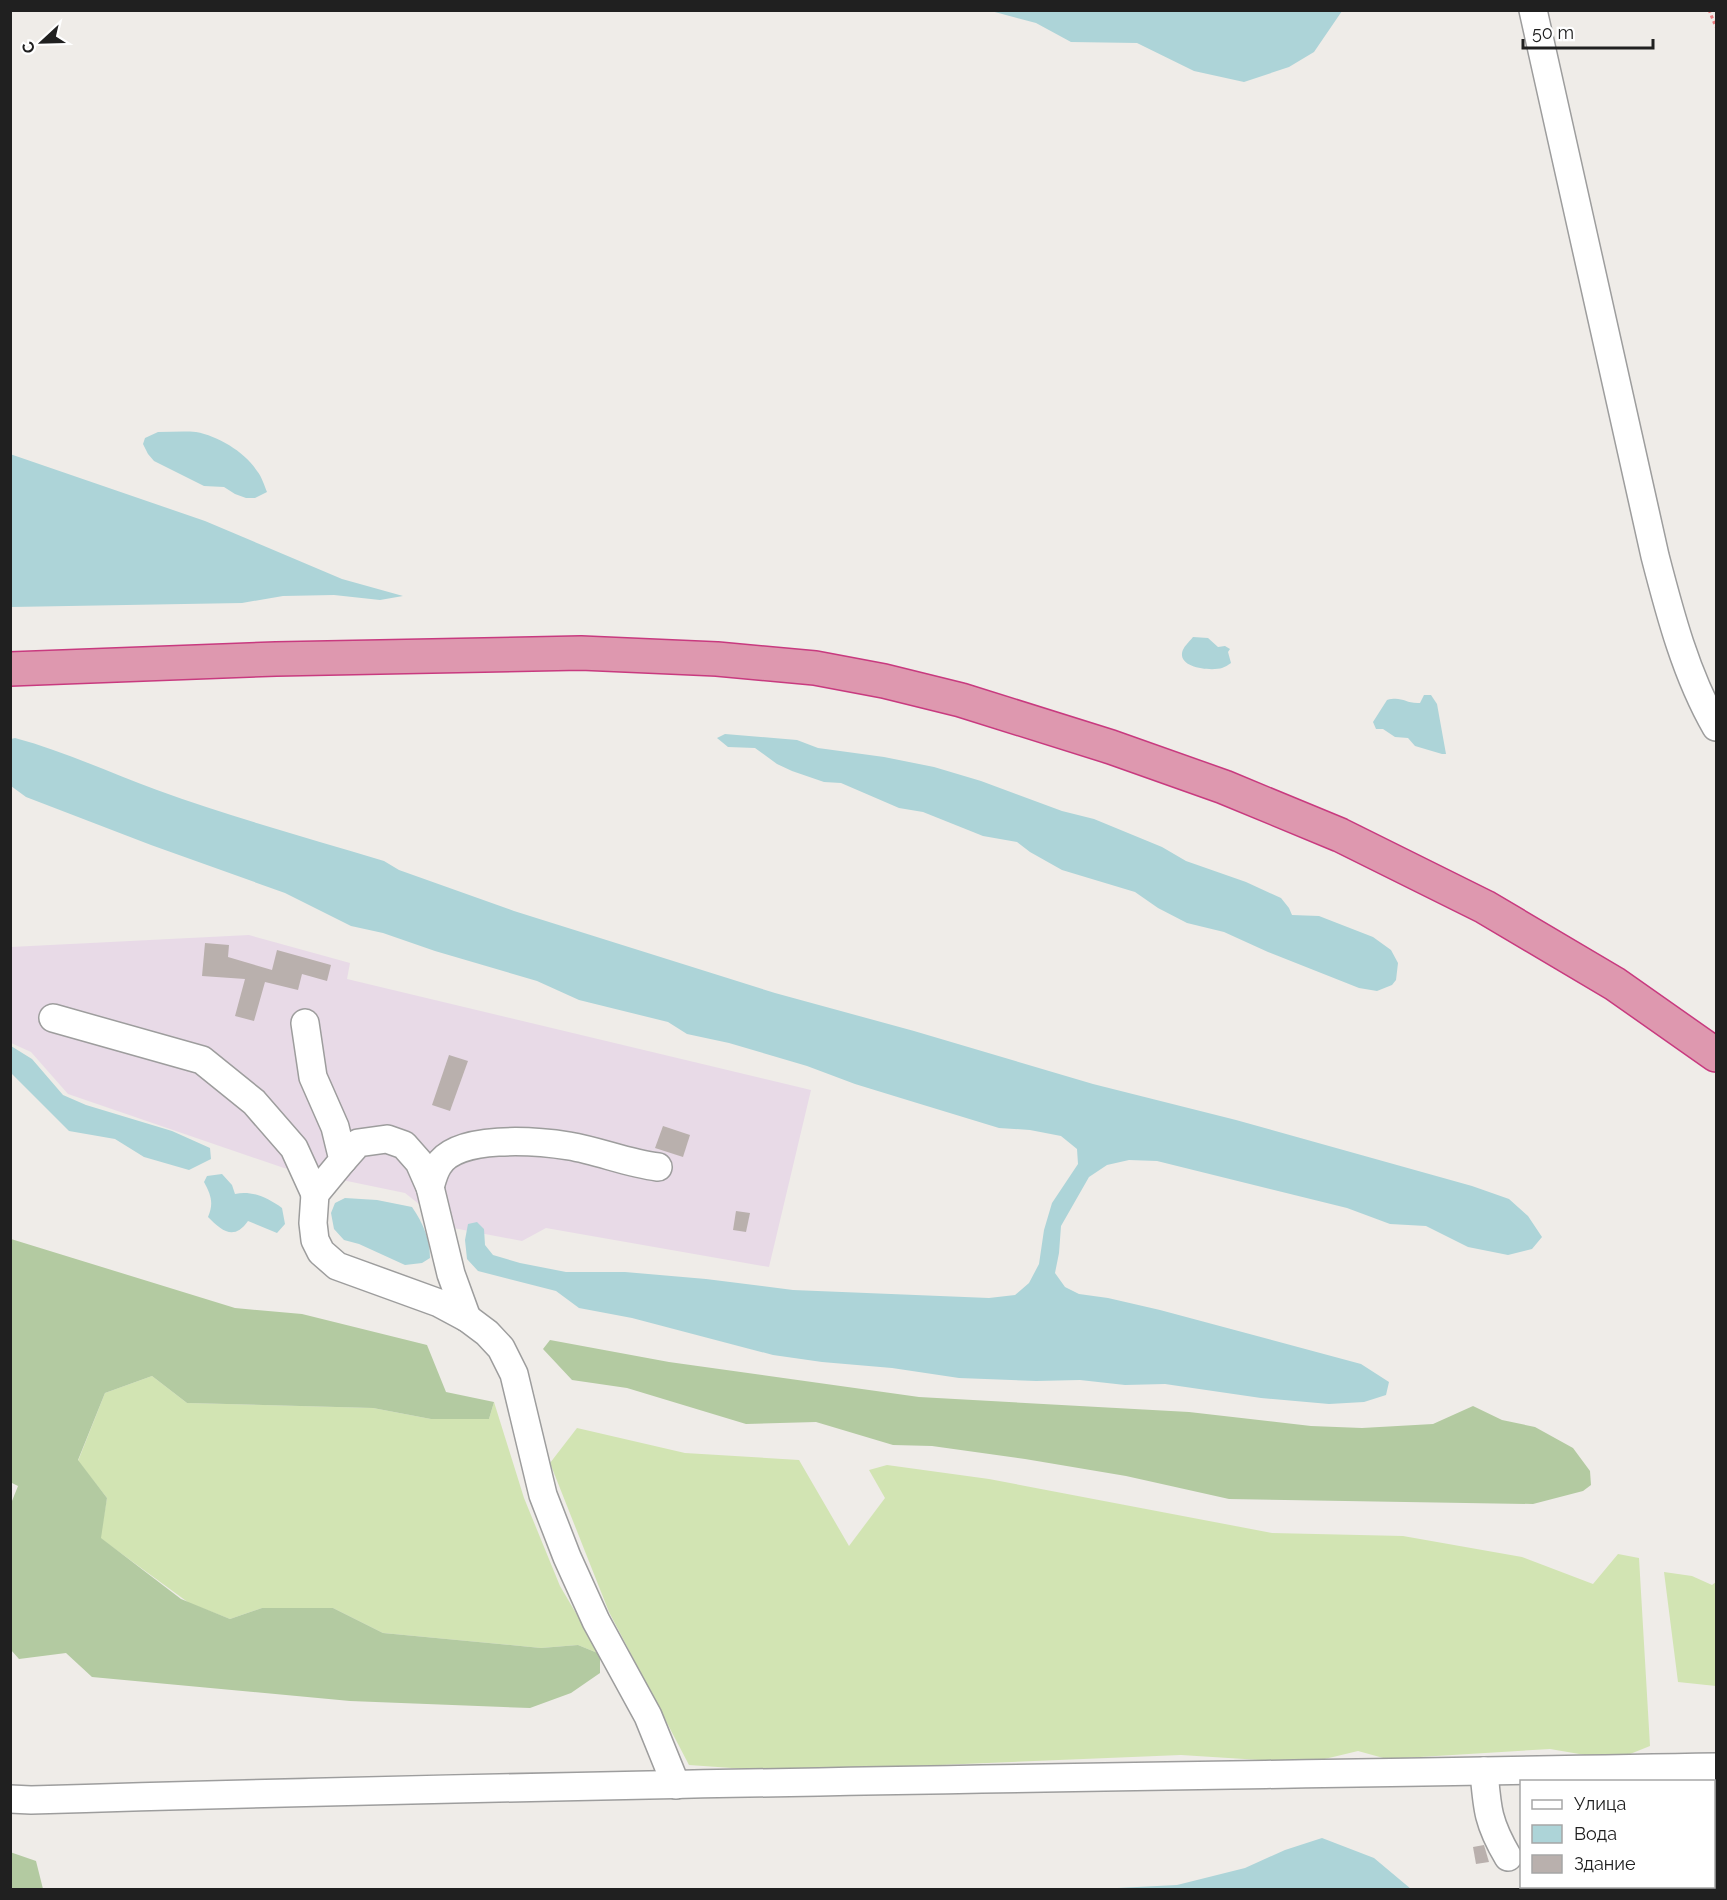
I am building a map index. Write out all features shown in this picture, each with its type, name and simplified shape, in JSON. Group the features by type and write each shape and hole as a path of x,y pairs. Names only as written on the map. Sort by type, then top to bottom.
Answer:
{"highway":[{"path":"10,669 276,658 581,652 717,659 815,668 884,681 961,700 1111,747 1224,787 1340,835 1485,907 1615,984 1716,1055"}],"street":[{"path":"1533,10 1655,556 1685,658 1716,727"},
{"path":"53,1018 202,1060 254,1101 294,1148 315,1194 313,1223 315,1240 321,1252 337,1266 439,1303 467,1318 487,1333 501,1348 514,1374 543,1495 567,1557 596,1621 648,1716 676,1785"},
{"path":"305,1023 314,1077 335,1127 343,1160"},
{"path":"315,1194 358,1143 387,1138 404,1145 419,1162 430,1187 451,1274 467,1318"},
{"path":"430,1187 438,1165 447,1156 463,1147 485,1143 519,1141 570,1146 658,1167"},
{"path":"10,1798 31,1800 542,1786 1716,1767"},
{"path":"1484,1771 1488,1813 1495,1835 1508,1857"}],"path":[{"path":"1708,10 1716,27"}],"shaded area":[{"path":"249,935 350,963 347,979 811,1090 769,1267 546,1228 522,1241 448,1227 405,1193 284,1168 68,1094 31,1052 11,1043 11,947"}],"green space":[{"path":"11,1239 235,1308 302,1314 427,1345 446,1392 494,1402 489,1419 431,1419 373,1408 187,1403 152,1376 105,1393 78,1460 107,1498 101,1538 181,1599 230,1619 262,1608 333,1608 383,1633 541,1648 578,1645 600,1654 600,1673 571,1693 530,1708 350,1701 92,1677 66,1653 19,1659 11,1650 10,1506 18,1486 10,1482"},
{"path":"550,1340 669,1362 919,1397 1189,1412 1311,1426 1362,1428 1433,1424 1473,1406 1502,1420 1535,1427 1573,1448 1590,1471 1591,1485 1583,1491 1533,1504 1229,1499 1126,1476 1025,1459 932,1446 893,1445 816,1422 746,1424 627,1388 572,1380 543,1349"},
{"path":"152,1376 187,1403 373,1408 431,1419 489,1419 494,1402 524,1498 560,1586 600,1654 578,1645 541,1648 383,1633 333,1608 262,1608 230,1619 189,1603 100,1538 107,1498 78,1461 105,1393"},
{"path":"577,1428 685,1453 799,1460 849,1546 885,1498 869,1470 887,1465 989,1479 1272,1533 1403,1536 1522,1557 1593,1584 1618,1554 1639,1558 1650,1746 1615,1760 1550,1749 1387,1759 1358,1751 1308,1763 1181,1755 867,1768 802,1773 689,1765 609,1612 550,1463"},
{"path":"1664,1572 1692,1576 1712,1585 1716,1582 1716,1686 1678,1682"},
{"path":"10,1852 36,1861 43,1889 11,1889"}],"water":[{"path":"1342,10 1314,52 1289,67 1244,82 1194,71 1137,43 1071,42 1036,23 991,11"},
{"path":"158,432 196,432 222,441 246,457 260,476 267,492 255,498 246,498 224,487 204,486 154,461 143,444 145,438"},
{"path":"10,454 205,521 342,579 403,596 380,600 334,595 283,596 242,603 11,607"},
{"path":"1193,637 1208,638 1218,647 1225,646 1230,649 1228,652 1231,663 1222,668 1212,669 1198,668 1186,663 1182,653"},
{"path":"1424,695 1431,695 1437,704 1446,754 1415,746 1408,738 1395,737 1383,729 1376,729 1373,722 1387,700 1397,699 1420,703"},
{"path":"725,734 797,740 818,748 934,767 981,781 1062,811 1094,819 1162,847 1186,861 1246,882 1281,898 1292,915 1319,916 1373,937 1391,950 1398,963 1396,980 1392,985 1377,991 1359,988 1224,932 1187,923 1158,908 1135,892 1062,870 1017,842 983,836 923,812 899,808 841,783 824,782 792,771 777,764 755,748 728,747 717,738"},
{"path":"15,738 213,809 384,861 399,870 514,911 775,993 1093,1084 1236,1120 1472,1186 1509,1199 1528,1216 1542,1237 1532,1249 1508,1255 1468,1247 1426,1226 1390,1224 1347,1208 1157,1161 1129,1160 1107,1165 1089,1177 1061,1226 1055,1273 1065,1287 1079,1294 1160,1310 1361,1364 1389,1382 1386,1395 1364,1402 1329,1404 1261,1398 1165,1384 1125,1385 1080,1380 959,1378 892,1368 822,1362 773,1355 632,1318 579,1308 556,1291 478,1271 467,1259 465,1240 468,1224 477,1222 484,1229 485,1245 493,1255 566,1272 625,1272 793,1290 989,1298 1015,1295 1029,1283 1039,1264 1044,1230 1052,1203 1078,1164 1077,1149 1061,1136 1030,1130 999,1128 855,1084 807,1066 729,1043 687,1034 668,1022 579,1000 537,981 383,933 351,926 285,893 26,797 11,786 11,739"},
{"path":"11,1046 32,1059 63,1095 86,1105 172,1131 210,1148 211,1159 189,1170 144,1157 115,1139 69,1131 11,1073"},
{"path":"222,1174 232,1185 235,1194 248,1193 260,1196 282,1208 285,1224 277,1233 248,1221 238,1231 228,1232 208,1217 211,1199 204,1182 207,1176"},
{"path":"345,1198 377,1200 412,1207 425,1231 430,1258 422,1263 405,1265 359,1244 344,1240 334,1229 331,1213 335,1203"},
{"path":"1322,1838 1374,1858 1411,1889 1097,1889 1177,1885 1245,1868 1285,1850"}],"building":[{"path":"205,943 229,945 228,957 272,970 277,950 331,965 327,981 302,974 298,990 265,982 254,1021 235,1016 245,979 202,976"},
{"path":"449,1055 468,1061 450,1111 432,1105"},
{"path":"663,1126 690,1135 683,1157 655,1148"},
{"path":"736,1211 750,1213 746,1232 733,1230"},
{"path":"1484,1845 1489,1862 1476,1864 1473,1847"}]}
